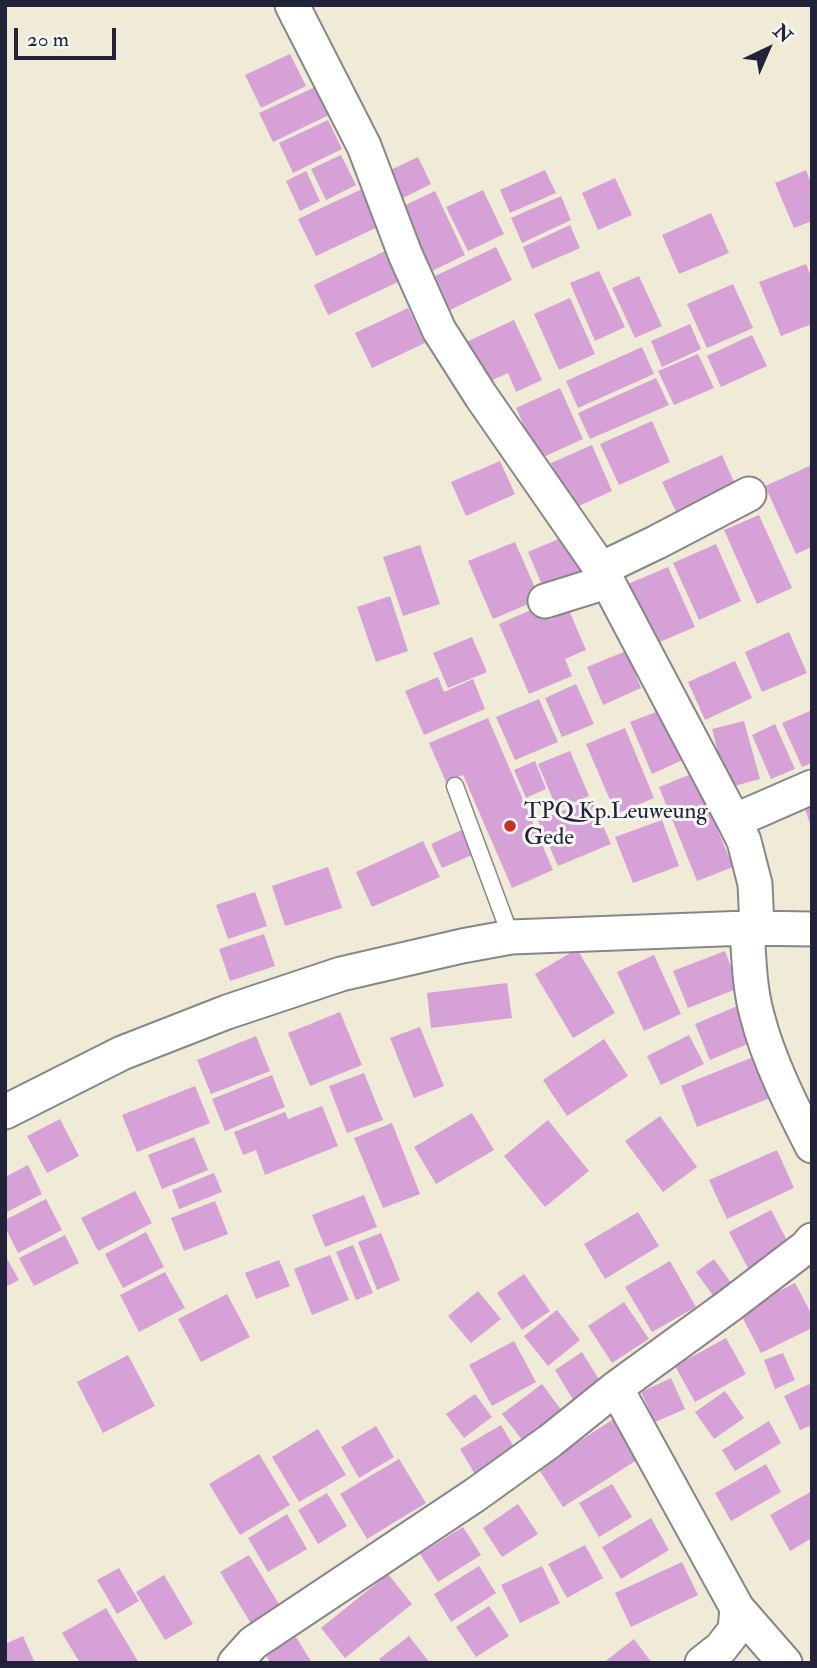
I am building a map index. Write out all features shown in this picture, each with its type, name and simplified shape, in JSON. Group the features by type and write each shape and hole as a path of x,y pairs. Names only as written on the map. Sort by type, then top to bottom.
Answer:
{"street":[{"path":"292,5 364,146 405,254 439,330 604,576 744,841 755,884 750,976 757,1015 771,1057 812,1146"},
{"path":"545,601 604,576 657,542 748,494"},
{"path":"734,821 812,787"},
{"path":"5,1112 122,1053 227,1012 341,974 462,946 511,937 752,928 812,929"},
{"path":"235,1663 253,1643 475,1495 550,1441 812,1240"},
{"path":"617,1388 737,1608 786,1663"},
{"path":"702,1663 720,1648 735,1630 737,1608"}],"lane":[{"path":"455,786 511,937"}],"building":[{"path":"290,54 306,86 261,108 245,75"},
{"path":"315,87 329,115 273,142 259,113"},
{"path":"328,120 342,149 293,173 279,143"},
{"path":"341,155 356,185 326,200 311,169"},
{"path":"418,157 431,184 399,200 386,172"},
{"path":"545,170 556,193 510,213 500,190"},
{"path":"806,170 812,186 812,221 794,228 775,183"},
{"path":"306,171 320,201 300,211 286,181"},
{"path":"615,178 632,215 598,230 582,193"},
{"path":"362,189 380,226 316,256 298,219"},
{"path":"483,190 504,234 468,251 446,207"},
{"path":"435,191 465,255 430,272 399,208"},
{"path":"561,196 571,220 522,243 511,218"},
{"path":"711,213 729,253 679,274 662,235"},
{"path":"570,225 580,248 532,269 523,247"},
{"path":"496,247 512,280 450,310 435,276"},
{"path":"385,251 400,281 328,315 314,285"},
{"path":"806,264 812,279 812,324 781,336 759,282"},
{"path":"599,271 625,327 595,341 570,283"},
{"path":"639,276 662,326 635,338 612,288"},
{"path":"733,284 753,328 707,348 687,304"},
{"path":"570,298 595,354 559,370 534,314"},
{"path":"408,308 425,343 372,368 355,333"},
{"path":"514,320 542,380 516,392 508,373 484,384 464,343"},
{"path":"690,324 701,349 662,367 651,341"},
{"path":"752,335 767,366 721,387 707,356"},
{"path":"642,347 654,374 578,408 566,381"},
{"path":"698,354 714,388 674,405 658,371"},
{"path":"656,378 669,405 590,439 578,413"},
{"path":"560,388 583,439 539,459 516,408"},
{"path":"652,421 670,462 619,485 600,444"},
{"path":"592,445 612,491 572,509 551,463"},
{"path":"722,455 738,491 679,518 662,482"},
{"path":"500,461 515,494 466,516 451,482"},
{"path":"812,465 812,547 796,554 765,486"},
{"path":"759,515 792,588 757,604 724,530"},
{"path":"568,535 589,582 548,599 528,552"},
{"path":"515,542 540,599 493,619 468,561"},
{"path":"716,544 741,601 699,620 673,563"},
{"path":"420,545 440,604 403,616 383,557"},
{"path":"668,567 695,627 655,644 628,584"},
{"path":"390,596 408,651 376,662 357,607"},
{"path":"542,605 549,620 569,610 586,650 565,659 572,676 529,694 499,624"},
{"path":"789,632 807,673 762,692 745,652"},
{"path":"472,637 487,672 448,688 433,653"},
{"path":"626,651 641,688 603,705 587,667"},
{"path":"735,661 752,698 705,720 688,682"},
{"path":"438,677 444,692 473,679 485,709 424,735 405,691"},
{"path":"576,684 594,724 562,737 545,698"},
{"path":"539,699 558,742 515,760 496,717"},
{"path":"664,709 685,759 652,774 630,722"},
{"path":"810,711 812,763 802,767 782,723"},
{"name":"TPQ Kp.Leuweung Gede","path":"488,718 553,870 512,888 463,775 446,782 429,743"},
{"path":"744,721 760,779 727,788 712,729"},
{"path":"775,724 795,769 771,779 752,735"},
{"path":"625,728 654,798 616,814 586,744"},
{"path":"570,751 589,796 557,809 538,764"},
{"path":"535,761 546,789 526,798 514,770"},
{"path":"694,773 733,867 697,881 659,787"},
{"path":"591,799 611,844 558,866 538,821"},
{"path":"812,800 812,827 811,827 803,803"},
{"path":"662,820 679,866 633,883 615,837"},
{"path":"466,828 477,853 442,868 431,844"},
{"path":"423,841 440,877 372,907 356,872"},
{"path":"328,867 342,908 285,926 272,886"},
{"path":"255,892 267,926 228,939 216,905"},
{"path":"264,934 275,966 230,981 219,949"},
{"path":"577,949 615,1013 573,1038 535,974"},
{"path":"725,951 739,988 688,1008 673,971"},
{"path":"654,955 681,1014 644,1031 617,972"},
{"path":"507,983 512,1018 431,1028 427,993"},
{"path":"742,1004 757,1040 710,1060 695,1024"},
{"path":"340,1012 362,1065 310,1086 288,1033"},
{"path":"420,1027 444,1086 414,1098 390,1038"},
{"path":"689,1035 704,1064 661,1085 647,1056"},
{"path":"256,1036 270,1071 211,1094 197,1060"},
{"path":"604,1039 628,1076 567,1116 543,1080"},
{"path":"758,1055 775,1096 697,1127 681,1086"},
{"path":"364,1073 383,1120 347,1133 329,1086"},
{"path":"272,1075 285,1107 225,1131 212,1099"},
{"path":"195,1086 210,1123 137,1152 122,1115"},
{"path":"322,1106 338,1146 265,1175 256,1150 243,1155 234,1132 285,1112 288,1119"},
{"path":"472,1113 494,1150 436,1184 414,1147"},
{"path":"660,1116 697,1167 663,1192 625,1141"},
{"path":"60,1119 79,1156 47,1173 27,1136"},
{"path":"548,1120 589,1171 545,1207 504,1156"},
{"path":"392,1123 420,1194 383,1208 354,1138"},
{"path":"194,1137 208,1170 162,1189 148,1155"},
{"path":"777,1150 794,1188 727,1219 709,1180"},
{"path":"28,1165 42,1194 5,1213 5,1177"},
{"path":"214,1173 222,1192 179,1209 172,1190"},
{"path":"135,1191 152,1223 98,1251 81,1218"},
{"path":"364,1195 377,1227 325,1247 312,1215"},
{"path":"46,1199 62,1230 18,1253 5,1227 5,1220"},
{"path":"215,1201 228,1234 184,1251 171,1218"},
{"path":"771,1210 791,1248 749,1270 729,1232"},
{"path":"638,1212 659,1246 605,1279 584,1244"},
{"path":"146,1232 164,1267 123,1288 105,1254"},
{"path":"381,1233 400,1280 377,1290 358,1242"},
{"path":"65,1235 79,1263 34,1286 19,1258"},
{"path":"353,1245 373,1293 356,1300 336,1252"},
{"path":"5,1255 19,1280 5,1287"},
{"path":"330,1255 349,1300 312,1315 294,1269"},
{"path":"714,1259 737,1291 719,1304 696,1272"},
{"path":"279,1260 290,1286 256,1299 245,1273"},
{"path":"670,1261 696,1307 652,1332 625,1287"},
{"path":"165,1272 185,1308 139,1332 120,1295"},
{"path":"524,1274 550,1311 522,1330 497,1293"},
{"path":"795,1283 812,1315 812,1328 761,1353 739,1311"},
{"path":"478,1291 501,1319 471,1343 448,1316"},
{"path":"227,1294 250,1337 201,1362 178,1319"},
{"path":"624,1302 649,1339 612,1363 588,1326"},
{"path":"557,1310 580,1340 548,1366 524,1336"},
{"path":"726,1338 746,1374 695,1402 675,1366"},
{"path":"514,1341 536,1382 492,1406 469,1365"},
{"path":"582,1352 603,1386 575,1403 555,1370"},
{"path":"783,1353 795,1380 775,1389 764,1360"},
{"path":"128,1355 155,1406 103,1433 77,1382"},
{"path":"671,1378 685,1409 655,1422 641,1392"},
{"path":"542,1384 562,1411 523,1441 502,1414"},
{"path":"809,1384 812,1389 812,1425 800,1430 784,1396"},
{"path":"725,1391 744,1418 714,1439 695,1412"},
{"path":"475,1394 492,1417 464,1438 446,1414"},
{"path":"615,1418 640,1458 563,1507 538,1468"},
{"path":"769,1421 781,1443 735,1471 722,1450"},
{"path":"501,1425 517,1452 476,1476 460,1449"},
{"path":"376,1426 394,1457 359,1478 341,1447"},
{"path":"318,1429 346,1475 299,1502 272,1457"},
{"path":"259,1454 290,1505 240,1535 209,1484"},
{"path":"399,1459 426,1503 367,1539 340,1494"},
{"path":"766,1464 781,1492 731,1521 715,1493"},
{"path":"612,1484 632,1517 599,1537 579,1503"},
{"path":"812,1491 812,1538 790,1551 770,1515"},
{"path":"327,1493 347,1526 318,1544 298,1510"},
{"path":"518,1504 538,1534 502,1557 483,1528"},
{"path":"287,1514 307,1549 268,1572 248,1538"},
{"path":"651,1518 669,1550 621,1579 602,1547"},
{"path":"463,1527 481,1555 438,1582 420,1554"},
{"path":"585,1545 603,1578 567,1598 548,1564"},
{"path":"249,1555 282,1609 253,1627 220,1572"},
{"path":"682,1562 698,1595 631,1627 615,1593"},
{"path":"479,1566 496,1593 451,1622 434,1594"},
{"path":"542,1566 560,1603 520,1623 501,1585"},
{"path":"119,1568 139,1601 117,1614 97,1580"},
{"path":"388,1574 412,1604 345,1658 321,1628"},
{"path":"164,1575 193,1624 165,1640 136,1592"},
{"path":"489,1606 509,1636 476,1657 456,1627"},
{"path":"106,1608 139,1663 80,1663 62,1633"},
{"path":"23,1636 35,1663 5,1663 5,1644"},
{"path":"409,1636 430,1663 382,1663 379,1659"},
{"path":"296,1637 312,1663 270,1663 266,1655"},
{"path":"634,1639 652,1663 603,1663"}],"place":[{"name":"TPQ Kp.Leuweung Gede","path":"510,826"}]}
